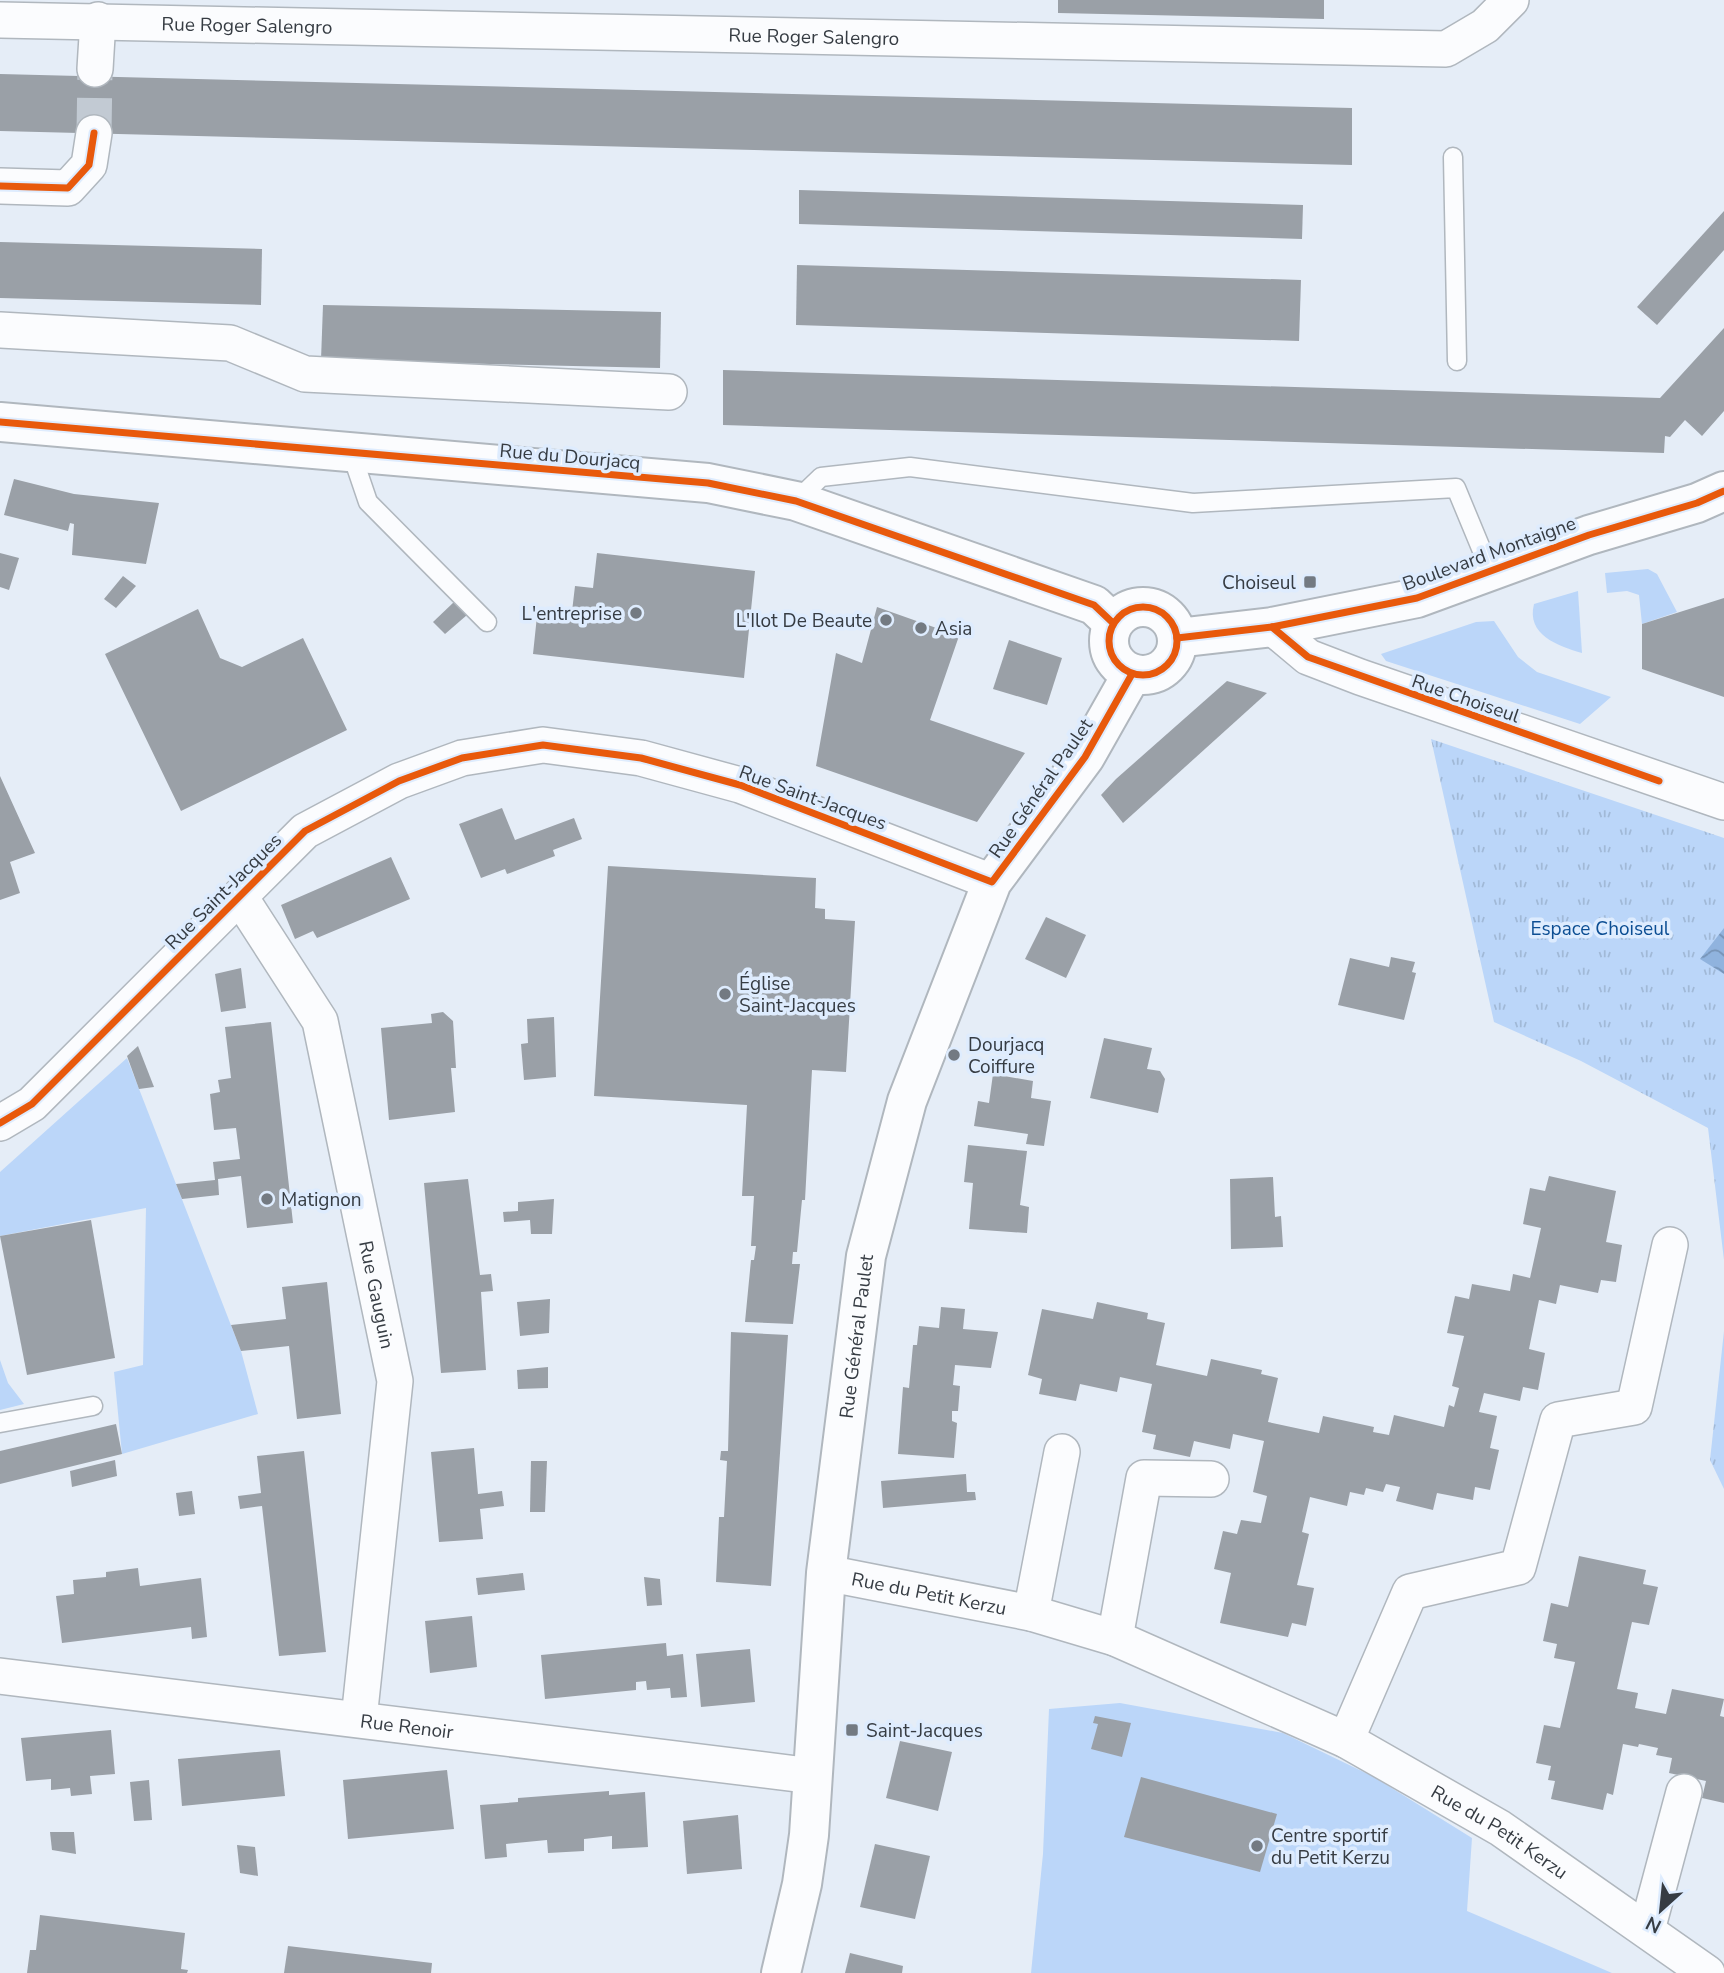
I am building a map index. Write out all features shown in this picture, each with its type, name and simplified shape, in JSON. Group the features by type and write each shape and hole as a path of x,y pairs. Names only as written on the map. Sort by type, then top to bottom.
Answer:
{"main road":[{"name":"Rue du Dourjacq","path":"0,422 708,483 796,502 1094,605 1113,623"},
{"name":"Boulevard Montaigne","path":"1177,638 1272,627 1417,598 1589,535 1697,503 1724,491"},
{"path":"1137,608 1151,608 1164,614 1173,625 1177,638 1174,655 1164,668 1149,675 1132,674 1115,662 1108,643 1113,623 1123,612 1137,608"},
{"name":"Rue Général Paulet","path":"781,1973 802,1884 813,1776 826,1573 866,1256 907,1101 992,883 1085,757 1132,674"}],"street":[{"name":"Rue Roger Salengro","path":"0,20 1446,48 1485,26 1511,0"},
{"path":"95,69 98,20"},
{"path":"0,186 68,188 89,165 94,133"},
{"path":"0,330 230,343 305,374 669,392"},
{"name":"Rue Choiseul","path":"1272,627 1308,657 1724,802"},
{"name":"Rue Saint-Jacques","path":"0,1123 32,1104 305,831 398,781 463,758 543,745 641,758 740,785 992,883"},
{"name":"Rue Gauguin","path":"240,897 320,1021 395,1381 359,1719"},
{"path":"1346,1740 1410,1592 1518,1567 1558,1420 1634,1407 1670,1245"},
{"name":"Rue du Petit Kerzu","path":"1031,1613 1062,1452"},
{"path":"1115,1638 1144,1478 1211,1479"},
{"name":"Rue du Petit Kerzu","path":"826,1573 1031,1613 1115,1638 1346,1740 1500,1828 1707,1973"},
{"name":"Rue Renoir","path":"0,1676 813,1776"},
{"path":"1647,1930 1684,1792"}],"lane":[{"path":"1453,157 1457,361"},
{"path":"351,452 368,502 487,622"},
{"path":"796,502 821,477 910,467 1193,503 1455,480 1490,570"},
{"path":"0,1423 93,1406"}],"green space":[{"path":"1648,569 1657,574 1677,612 1642,624 1639,595 1627,591 1607,593 1605,573"},
{"path":"1578,591 1582,653 1546,638 1535,624 1533,615 1534,604"},
{"path":"1494,621 1518,657 1537,672 1611,697 1580,724 1386,661 1381,654 1476,622"},
{"name":"Espace Choiseul","path":"1431,739 1724,838 1724,1260 1708,1128 1581,1061 1494,1022"},
{"path":"127,1058 241,1351 258,1414 122,1454 114,1372 143,1365 146,1208 0,1236 0,1172"},
{"path":"1724,1331 1724,1489 1710,1460"},
{"path":"0,1360 8,1383 24,1404 0,1410"},
{"name":"Centre sportif du Petit Kerzu","path":"1120,1703 1283,1733 1374,1777 1472,1838 1467,1911 1612,1973 1031,1973 1043,1854 1049,1709"}],"water":[{"path":"1724,928 1724,974 1700,959"}],"building":[{"path":"1058,0 1324,0 1324,19 1058,13"},
{"path":"0,74 1352,108 1352,165 0,131"},
{"path":"799,190 1303,205 1302,239 799,224"},
{"path":"1724,211 1724,250 1657,325 1637,307"},
{"path":"0,242 262,249 261,305 0,298"},
{"path":"797,265 1301,280 1299,341 796,325"},
{"path":"323,305 661,312 660,368 321,360"},
{"path":"1724,328 1724,411 1702,436 1685,420 1670,437 1665,436 1664,453 723,425 723,370 1660,398"},
{"path":"14,479 74,494 159,503 146,564 72,555 74,524 70,523 68,531 4,515"},
{"path":"0,553 19,558 9,590 0,587"},
{"path":"597,553 755,571 744,678 533,654 537,616 571,620 575,586 593,588"},
{"path":"123,576 136,586 116,608 104,599"},
{"path":"1724,598 1724,697 1642,669 1642,624"},
{"path":"454,602 467,615 445,634 433,622"},
{"path":"877,607 959,636 930,720 1025,753 977,822 816,766 836,653 862,663"},
{"path":"198,609 220,658 242,667 303,638 347,730 181,811 105,654"},
{"path":"1009,640 1062,658 1047,705 993,689"},
{"path":"1227,681 1267,693 1123,823 1101,795"},
{"path":"0,776 35,853 10,862 20,893 0,900"},
{"path":"502,808 515,840 574,818 582,839 553,850 555,856 507,874 505,869 481,878 459,824"},
{"path":"391,857 410,899 317,938 313,931 295,939 281,905"},
{"name":"Église Saint-Jacques","path":"608,866 816,878 815,908 825,909 825,919 855,921 846,1072 812,1070 805,1200 802,1200 797,1252 793,1252 792,1264 800,1264 793,1324 745,1322 751,1260 754,1260 756,1246 751,1246 754,1196 742,1196 747,1105 594,1096"},
{"path":"1046,917 1086,935 1066,978 1025,959"},
{"path":"1391,957 1415,962 1412,972 1416,973 1404,1020 1338,1005 1350,958 1389,967"},
{"path":"241,968 246,1008 221,1012 215,974"},
{"path":"443,1012 453,1021 456,1068 451,1068 455,1112 389,1120 381,1028 432,1023 431,1014"},
{"path":"554,1017 556,1077 524,1080 521,1044 528,1043 527,1019"},
{"path":"271,1022 293,1223 247,1228 241,1176 218,1179 219,1195 182,1199 176,1184 215,1180 213,1162 240,1159 236,1128 214,1130 210,1094 220,1092 218,1080 231,1078 225,1027"},
{"path":"1104,1038 1152,1048 1147,1069 1160,1071 1165,1079 1158,1113 1090,1098"},
{"path":"138,1046 154,1087 139,1089 127,1056"},
{"path":"993,1074 1033,1081 1031,1098 1051,1101 1044,1146 1026,1144 1028,1134 974,1126 978,1101 989,1103"},
{"path":"968,1145 1027,1151 1020,1205 1029,1207 1027,1233 969,1229 973,1183 964,1182"},
{"path":"1549,1176 1616,1191 1606,1242 1622,1245 1616,1282 1601,1280 1598,1293 1560,1285 1556,1304 1539,1300 1529,1349 1545,1353 1538,1390 1523,1387 1520,1401 1484,1393 1479,1412 1497,1416 1490,1448 1499,1450 1490,1490 1475,1487 1473,1500 1437,1493 1433,1510 1396,1501 1400,1487 1386,1484 1383,1492 1366,1488 1364,1495 1350,1492 1347,1506 1310,1497 1302,1532 1309,1534 1297,1585 1314,1588 1306,1626 1292,1623 1288,1637 1220,1623 1231,1573 1214,1569 1223,1531 1237,1534 1241,1520 1261,1523 1267,1496 1253,1492 1264,1441 1233,1434 1230,1449 1194,1441 1190,1457 1153,1449 1156,1435 1142,1432 1152,1384 1120,1377 1117,1392 1080,1384 1076,1401 1039,1394 1042,1379 1028,1375 1042,1309 1093,1319 1097,1302 1148,1313 1147,1319 1165,1323 1156,1365 1207,1376 1211,1359 1262,1370 1261,1374 1278,1378 1268,1422 1319,1433 1323,1416 1374,1427 1373,1432 1389,1435 1394,1415 1444,1427 1449,1405 1454,1407 1459,1388 1452,1386 1464,1336 1447,1333 1455,1296 1469,1299 1472,1284 1510,1291 1513,1274 1530,1278 1541,1228 1523,1224 1530,1188 1545,1191"},
{"path":"1273,1177 1275,1217 1281,1216 1283,1247 1231,1249 1230,1179"},
{"path":"468,1179 480,1275 491,1274 493,1291 481,1292 486,1370 441,1373 424,1183"},
{"path":"554,1199 552,1234 531,1234 530,1220 504,1222 503,1212 518,1211 518,1202"},
{"path":"91,1220 115,1358 27,1375 0,1236"},
{"path":"327,1282 341,1414 297,1419 289,1346 241,1351 231,1325 286,1319 282,1287"},
{"path":"550,1299 549,1333 520,1336 517,1302"},
{"path":"941,1307 965,1309 963,1329 998,1332 991,1368 955,1365 953,1385 960,1386 958,1411 952,1411 952,1421 957,1423 954,1458 898,1454 903,1387 909,1388 913,1345 917,1345 919,1326 939,1328"},
{"path":"731,1332 788,1335 771,1586 716,1582 719,1517 724,1517 727,1461 720,1460 721,1451 728,1451"},
{"path":"548,1367 548,1388 518,1389 517,1370"},
{"path":"116,1424 122,1454 0,1484 0,1451"},
{"path":"474,1448 478,1494 502,1491 504,1506 480,1509 483,1539 439,1542 431,1452"},
{"path":"304,1451 326,1652 279,1656 262,1506 240,1509 238,1496 261,1493 257,1456"},
{"path":"115,1460 117,1476 72,1487 70,1471"},
{"path":"531,1461 547,1461 545,1512 530,1512"},
{"path":"966,1474 967,1492 975,1492 976,1500 883,1508 881,1481"},
{"path":"192,1491 195,1514 179,1516 176,1493"},
{"path":"1579,1556 1646,1570 1643,1584 1658,1587 1649,1625 1632,1622 1617,1689 1638,1693 1635,1708 1666,1714 1672,1689 1724,1699 1720,1716 1724,1717 1724,1803 1702,1798 1706,1781 1669,1773 1672,1758 1656,1755 1658,1748 1639,1744 1638,1747 1623,1744 1613,1795 1607,1793 1603,1810 1551,1799 1555,1781 1548,1780 1551,1766 1536,1763 1544,1725 1560,1728 1575,1662 1554,1658 1557,1644 1543,1641 1551,1603 1568,1607"},
{"path":"138,1568 140,1586 201,1578 207,1637 192,1639 191,1627 62,1643 56,1596 74,1594 73,1580 106,1577 106,1572"},
{"path":"523,1573 525,1590 478,1595 476,1578"},
{"path":"644,1577 660,1579 662,1605 647,1606"},
{"path":"472,1616 477,1667 430,1673 425,1621"},
{"path":"666,1643 667,1656 683,1654 687,1697 671,1698 670,1688 647,1690 646,1681 636,1682 636,1690 545,1699 541,1655"},
{"path":"750,1649 755,1702 701,1707 696,1654"},
{"path":"1095,1716 1131,1723 1122,1757 1091,1749 1098,1724 1093,1723"},
{"path":"111,1730 115,1774 90,1776 92,1794 71,1796 70,1788 51,1790 51,1779 26,1781 21,1738"},
{"path":"900,1741 952,1752 938,1811 886,1798"},
{"path":"280,1750 285,1796 182,1806 178,1759"},
{"path":"447,1770 454,1829 348,1839 343,1780"},
{"path":"1141,1777 1277,1814 1260,1872 1124,1837"},
{"path":"149,1780 152,1820 134,1821 130,1782"},
{"path":"609,1791 609,1795 645,1792 648,1847 612,1849 612,1836 584,1839 584,1851 548,1853 547,1840 506,1844 507,1857 485,1859 480,1805 518,1802 518,1798"},
{"path":"738,1815 742,1869 687,1874 683,1821"},
{"path":"50,1832 74,1832 76,1854 52,1850"},
{"path":"875,1844 930,1856 915,1919 860,1907"},
{"path":"237,1845 255,1847 258,1876 240,1873"},
{"path":"40,1915 185,1933 181,1969 188,1970 187,1973 27,1973 30,1950 36,1950"},
{"path":"288,1946 432,1963 431,1973 284,1973"},
{"path":"850,1953 903,1966 902,1973 845,1973"}],"tunnel":[{"path":"94,133 95,69"}],"cycle path":[{"path":"0,186 68,188 89,165 94,133"},
{"path":"0,422 708,483 796,501 1094,605 1113,623"},
{"path":"1177,638 1272,627 1417,598 1589,535 1697,503 1724,491"},
{"path":"1143,607 1156,610 1167,617 1174,628 1177,641 1174,654 1167,665 1156,672 1143,675 1130,672 1119,665 1112,654 1109,641 1112,628 1119,617 1130,610 1143,607"},
{"path":"1272,627 1308,657 1659,781"},
{"path":"0,1123 32,1104 305,831 399,781 462,758 543,745 641,758 740,785 992,882 1085,757 1132,674"}],"place":[{"name":"Choiseul","path":"1310,582"},
{"name":"L'entreprise","path":"636,613"},
{"name":"L'Ilot De Beaute","path":"886,620"},
{"name":"Asia","path":"921,628"},
{"name":"Église Saint-Jacques","path":"725,994"},
{"name":"Dourjacq Coiffure","path":"954,1055"},
{"name":"Matignon","path":"267,1199"},
{"name":"Saint-Jacques","path":"852,1730"},
{"name":"Centre sportif du Petit Kerzu","path":"1257,1846"}]}
